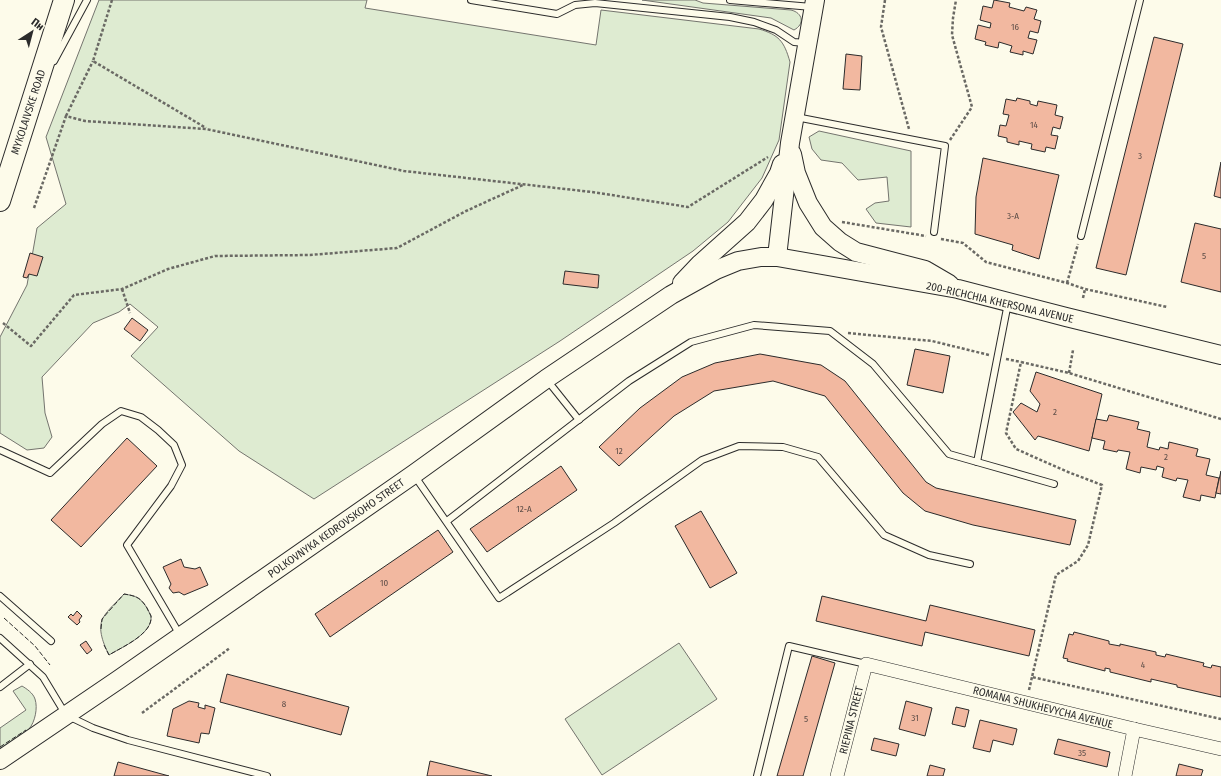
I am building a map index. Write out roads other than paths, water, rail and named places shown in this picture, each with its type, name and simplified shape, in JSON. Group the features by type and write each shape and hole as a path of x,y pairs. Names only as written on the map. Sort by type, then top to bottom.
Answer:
{"main road":[{"name":"MYKOLAIVSKE ROAD","path":"0,201 64,0"}],"street":[{"name":"POLKOVNYKA KEDROVSKOHO STREET","path":"0,760 414,474 546,378 671,295 716,270 738,261 761,257 777,257 790,143 814,4"},
{"name":"POLKOVNYKA KEDROVSKOHO STREET","path":"790,143 796,172 808,203 824,227 840,242 856,252 925,270 958,289"},
{"name":"POLKOVNYKA KEDROVSKOHO STREET","path":"671,295 700,264 747,222 764,200 779,173 790,143"},
{"name":"200-RICHCHIA KHERSONA AVENUE","path":"777,257 958,289 1221,355"},
{"name":"ROMANA SHUKHEVYCHA AVENUE","path":"866,664 1221,749"},
{"name":"RIEPINA STREET","path":"837,776 866,664"},
{"path":"1125,776 1134,729"}],"lane":[{"path":"32,101 87,0"},
{"path":"471,0 557,14 575,3 595,3 730,17 754,22 776,30 794,42 807,44"},
{"path":"730,0 814,4"},
{"path":"1080,236 1140,0"},
{"path":"794,116 945,146 934,235"},
{"path":"977,462 1008,301"},
{"path":"447,521 629,381 691,342 754,324 830,331 873,364 949,454 1054,484"},
{"path":"546,378 579,420"},
{"path":"0,450 50,473 102,424 122,411 141,417 174,445 182,465 171,486 127,545 181,636"},
{"path":"414,474 499,598 614,523 702,460 739,446 783,447 818,457 884,535 929,555 970,564"},
{"path":"0,596 50,642"},
{"path":"0,638 43,677 66,715 93,728 128,740 267,776"},
{"path":"757,776 789,646 866,664"},
{"path":"0,687 30,664"}]}
